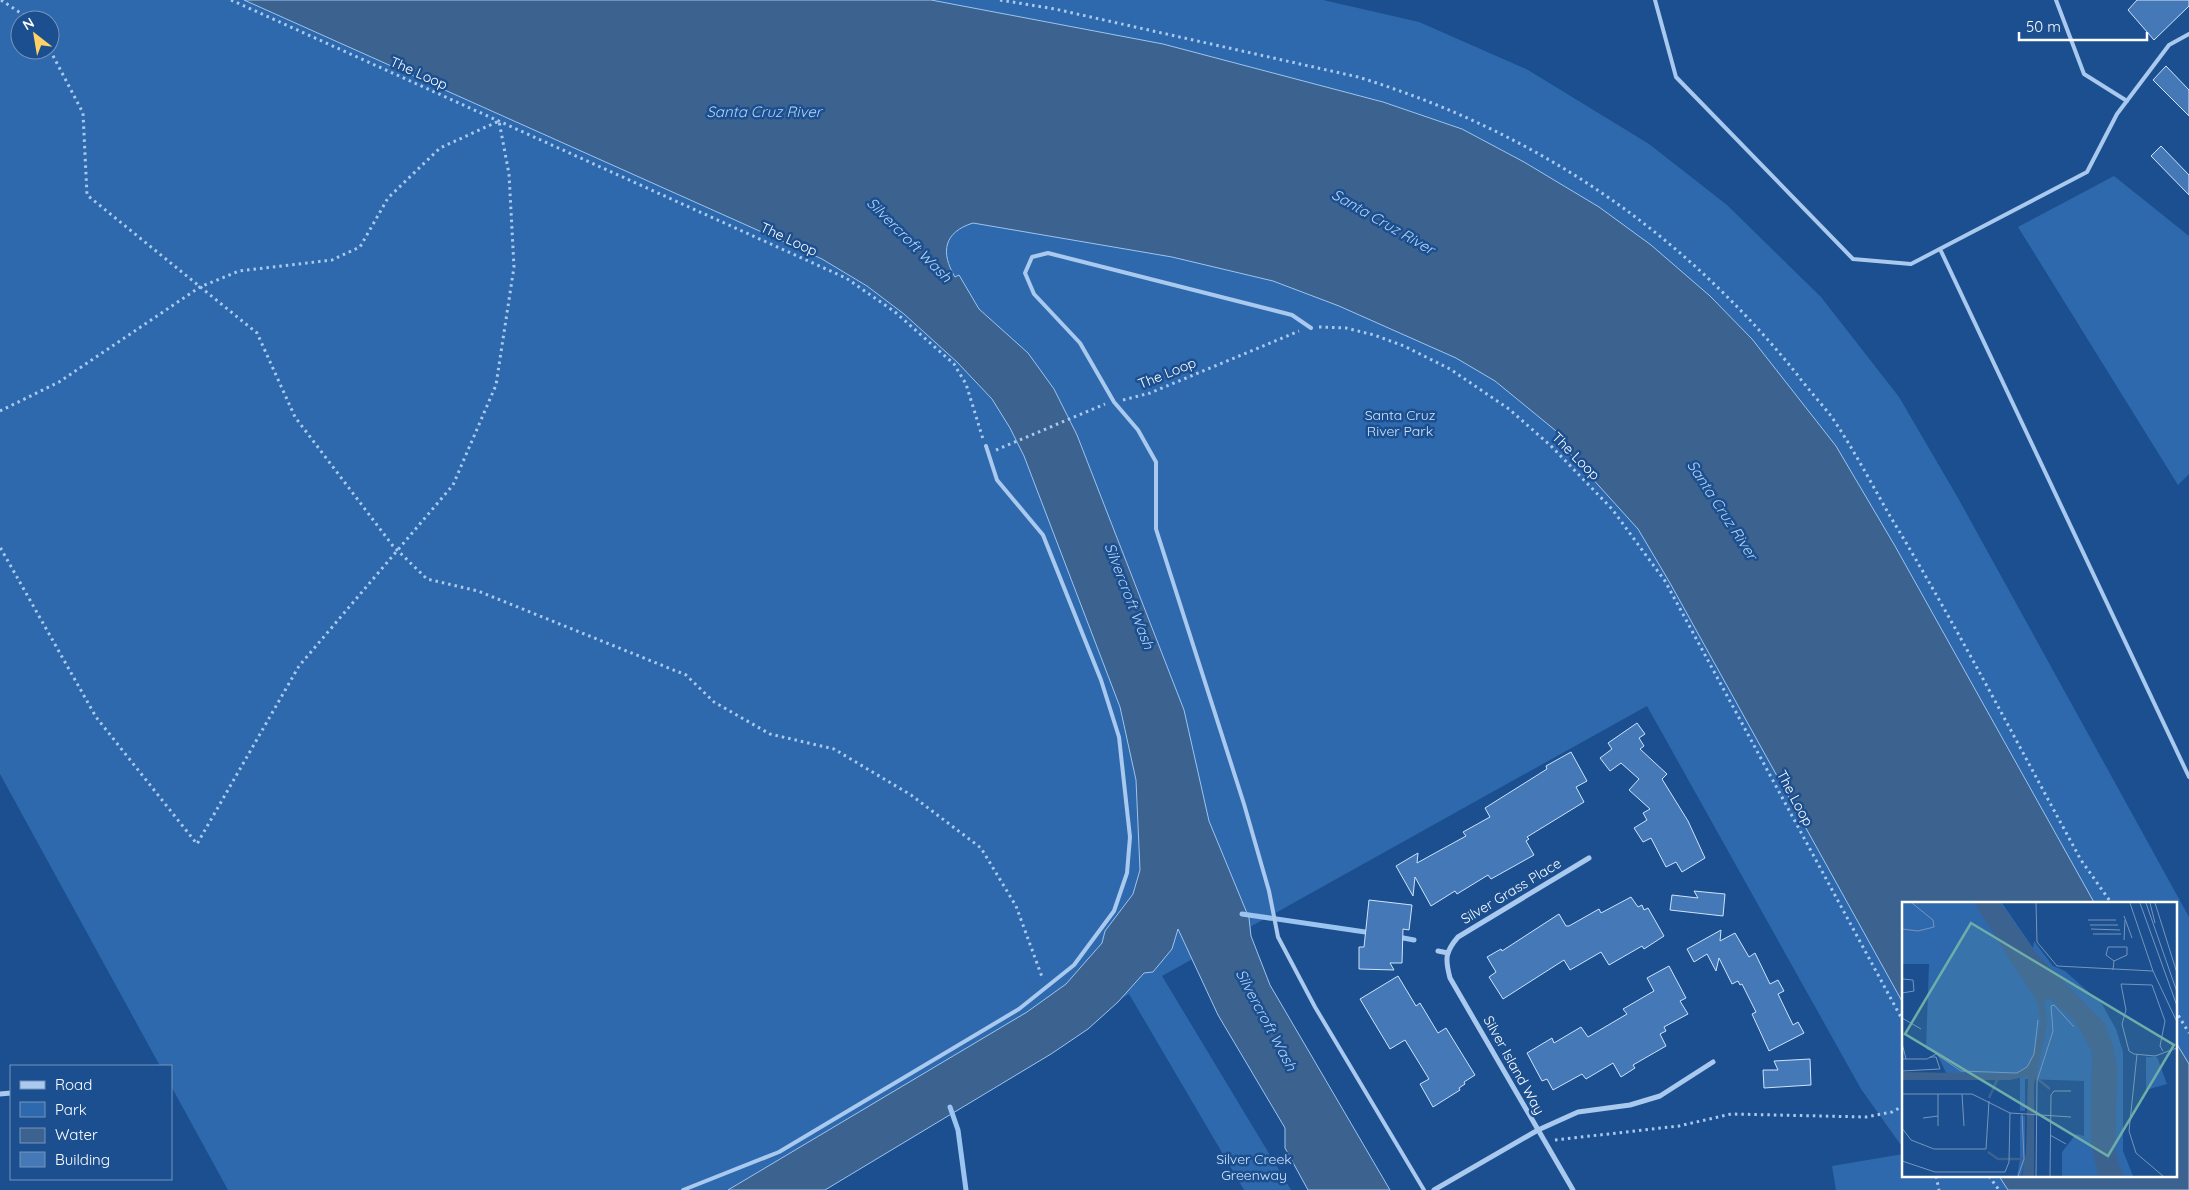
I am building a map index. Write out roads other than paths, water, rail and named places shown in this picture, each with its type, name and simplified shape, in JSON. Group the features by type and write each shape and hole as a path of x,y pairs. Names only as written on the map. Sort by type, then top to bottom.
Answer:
{"street":[{"name":"Silver Grass Place","path":"1448,951 1458,937 1474,926 1589,858"},
{"path":"1438,951 1448,951"},
{"name":"Silver Island Way","path":"1448,951 1446,964 1450,978 1573,1190"},
{"path":"1434,1190 1538,1130 1578,1112 1630,1105 1660,1096 1713,1062"}],"lane":[{"path":"1656,0 1676,76 1853,259 1911,264 2087,172 2117,114 2169,45 2189,34"},
{"path":"2056,0 2084,74 2127,101"},
{"path":"1940,249 2189,777"},
{"path":"1311,328 1292,315 1048,253 1032,257 1025,273 1034,294 1080,343 1114,402 1138,430 1156,462 1156,528 1244,804 1269,891 1278,937 1316,1007 1424,1190"},
{"path":"683,1190 779,1152 1019,1009 1074,965 1114,911 1127,873 1130,837 1119,737 1100,680 1043,535 997,480 986,446"}],"water":[{"name":"Santa Cruz River","path":"244,0 931,0 1163,44 1383,102 1462,129 1524,162 1599,207 1651,245 1710,296 1752,339 1836,446 1895,546 2094,902 1902,902 1902,1001 1670,583 1638,529 1571,455 1561,435 1495,381 1456,358 1339,306 1273,281 1172,257 973,223 963,227 951,237 946,251 950,268 955,277 959,275 979,309 1028,353 1054,389 1077,435 1184,710 1209,821 1249,918 1251,936 1270,985 1390,1190 1308,1190 1285,1148 1285,1128 1218,1015 1178,929 1172,949 1153,972 1144,973 1118,1002 1088,1029 1051,1054 825,1190 728,1190 1027,1012 1066,984 1102,943 1105,931 1133,894 1140,870 1136,780 1120,707 1024,456 1010,428 992,399 957,362 904,314 867,286 822,259"},
{"path":"2176,1043 2189,1064 2189,1190 2008,1190 2000,1178 2176,1178"}],"waterway":[{"path":"1242,914 1372,933"},
{"path":"1398,937 1414,940"},
{"path":"950,1107 958,1130 966,1190"}],"water label":[{"name":"Silvercroft Wash","path":"909,240"},
{"name":"Silvercroft Wash","path":"1129,596"},
{"name":"Silvercroft Wash","path":"1266,1020"}],"park label":[{"name":"Santa Cruz River Park","path":"1400,424"},
{"name":"Silver Creek Greenway","path":"1254,1168"}]}
